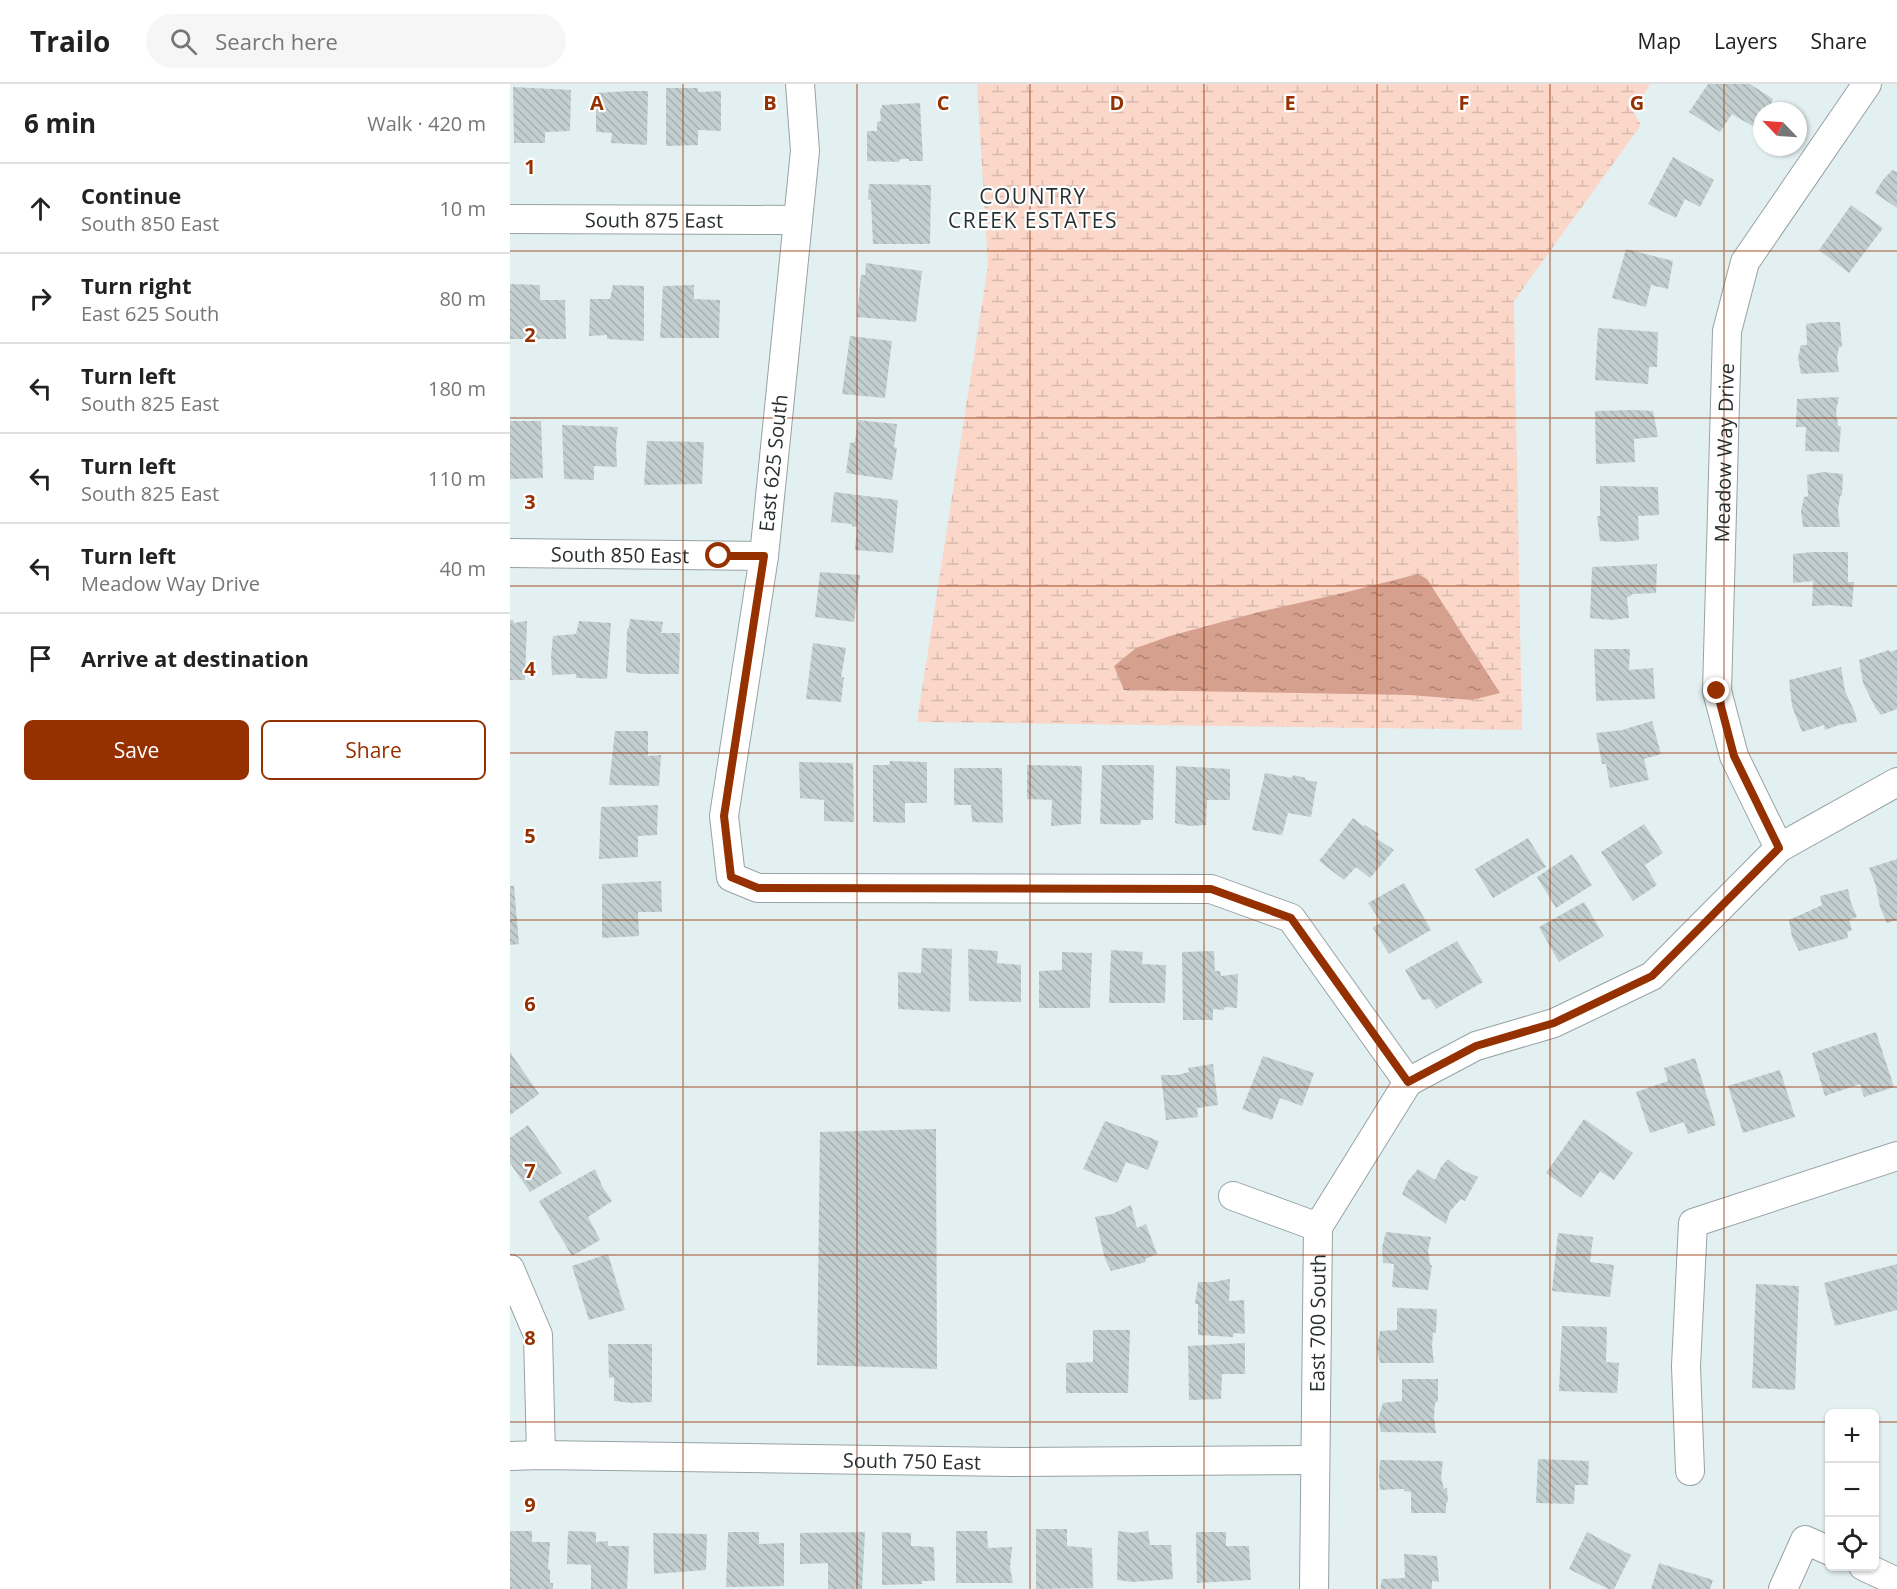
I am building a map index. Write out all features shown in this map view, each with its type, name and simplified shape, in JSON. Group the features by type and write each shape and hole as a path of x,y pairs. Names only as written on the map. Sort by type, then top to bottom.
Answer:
{"street":[{"name":"East 625 South","path":"800,84 805,151 764,556 724,816 731,877 758,888 1211,889 1291,918 1408,1082"},
{"name":"Meadow Way Drive","path":"1779,848 1734,756 1717,691 1727,331 1745,262 1867,84"},
{"name":"South 875 East","path":"510,219 798,220"},
{"name":"South 850 East","path":"510,553 764,556"},
{"path":"1408,1082 1476,1046 1554,1023 1652,976 1779,848 1897,782"},
{"name":"East 700 South","path":"1314,1589 1318,1227 1408,1082"},
{"path":"1690,1471 1686,1366 1693,1223 1897,1156"},
{"path":"1233,1196 1318,1227"},
{"path":"510,1269 538,1335 541,1455"},
{"name":"South 750 East","path":"510,1456 1011,1462 1316,1461"},
{"path":"1783,1589 1805,1540 1825,1549"},
{"path":"1874,1571 1897,1582"}],"green space":[{"path":"977,84 1650,84 1634,113 1641,125 1514,301 1522,730 917,722 988,265"}],"water":[{"path":"1418,574 1427,579 1500,693 1472,700 1410,695 1124,690 1114,666 1136,648 1170,636"}],"building":[{"path":"1708,84 1750,84 1773,99 1772,102 1753,102 1753,126 1732,114 1720,132 1689,112"},
{"path":"513,87 571,90 570,131 545,132 545,143 514,143"},
{"path":"666,88 698,88 698,92 721,91 721,131 698,130 698,145 666,146"},
{"path":"648,91 647,145 611,143 612,133 596,132 596,93"},
{"path":"920,103 923,161 900,159 899,162 867,161 867,131 877,131 877,122 881,121 882,105"},
{"path":"1673,157 1714,180 1700,207 1685,199 1676,218 1648,204"},
{"path":"1892,170 1897,172 1897,208 1875,193"},
{"path":"869,184 931,185 930,244 873,244 871,200 868,199"},
{"path":"1851,205 1883,228 1849,273 1819,250"},
{"path":"1626,249 1673,261 1668,289 1651,285 1646,307 1612,298"},
{"path":"866,263 922,271 916,322 857,317 861,275 865,275"},
{"path":"510,284 540,285 540,300 565,300 566,339 510,339"},
{"path":"613,285 644,286 644,341 607,339 607,335 589,336 590,299 610,299"},
{"path":"694,285 694,299 720,300 719,338 660,338 663,286"},
{"path":"1840,322 1842,347 1839,347 1837,357 1839,372 1801,374 1798,358 1801,345 1807,345 1806,324"},
{"path":"1598,328 1658,332 1657,367 1649,367 1648,384 1595,380"},
{"path":"850,336 892,341 885,398 842,394"},
{"path":"1839,397 1836,411 1838,426 1841,426 1839,452 1805,451 1806,427 1796,427 1797,399"},
{"path":"1595,411 1653,411 1658,437 1634,439 1635,462 1596,464"},
{"path":"858,420 897,424 894,447 897,448 892,480 846,473 850,443 855,442"},
{"path":"510,421 541,421 543,478 510,479"},
{"path":"562,425 618,427 617,467 594,466 594,480 564,479"},
{"path":"647,441 704,442 702,484 644,485"},
{"path":"1823,472 1843,474 1842,495 1838,511 1840,527 1803,527 1801,511 1804,497 1808,496 1807,475"},
{"path":"1600,486 1658,487 1659,515 1638,516 1639,540 1600,541 1597,516 1600,516"},
{"path":"834,492 898,500 893,553 855,550 857,527 852,524 831,522"},
{"path":"1848,552 1848,582 1854,582 1852,607 1812,606 1813,581 1793,583 1793,554"},
{"path":"1657,564 1656,593 1632,594 1627,597 1629,618 1611,620 1590,618 1592,567"},
{"path":"820,572 860,575 854,622 815,617"},
{"path":"630,619 663,622 661,633 680,633 679,674 626,672 627,629"},
{"path":"510,620 514,623 527,621 525,680 510,680"},
{"path":"579,621 611,623 607,679 576,678 576,674 552,675 553,636 576,634"},
{"path":"813,643 846,648 841,678 844,677 841,702 806,699"},
{"path":"1594,649 1630,649 1629,670 1653,668 1655,699 1596,701"},
{"path":"1889,650 1890,652 1897,650 1897,709 1881,715 1863,683 1859,660"},
{"path":"1841,667 1845,691 1857,722 1825,730 1824,725 1802,732 1792,706 1789,680"},
{"path":"1652,721 1661,754 1644,759 1649,780 1610,788 1606,764 1602,764 1596,733 1622,730"},
{"path":"615,731 648,731 648,756 661,755 659,786 609,785"},
{"path":"890,761 927,762 927,803 905,803 905,823 873,822 873,765 889,765"},
{"path":"799,762 853,763 854,822 824,821 824,800 800,798"},
{"path":"1027,765 1082,766 1081,824 1051,826 1052,800 1027,799"},
{"path":"1102,765 1154,765 1153,820 1141,820 1140,825 1100,824"},
{"path":"1176,766 1230,769 1230,800 1207,800 1206,825 1190,826 1175,823"},
{"path":"954,768 1002,768 1003,823 972,822 971,805 954,805"},
{"path":"1265,773 1292,778 1293,775 1317,782 1311,817 1288,813 1282,835 1252,830"},
{"path":"658,805 657,835 638,836 638,857 599,859 601,807"},
{"path":"1353,818 1379,834 1376,838 1394,850 1370,878 1356,867 1344,880 1319,861"},
{"path":"1644,824 1663,853 1645,865 1657,885 1633,901 1601,852"},
{"path":"1528,838 1546,867 1493,898 1475,869"},
{"path":"1572,854 1592,885 1556,908 1537,877"},
{"path":"1897,859 1897,920 1887,923 1869,868"},
{"path":"661,881 662,912 638,912 639,936 602,938 602,884"},
{"path":"1404,883 1431,930 1389,954 1373,928 1381,922 1368,903"},
{"path":"510,886 514,886 519,944 510,945"},
{"path":"1848,889 1857,917 1849,920 1852,930 1847,932 1848,938 1799,951 1792,937 1789,920 1822,905 1820,896"},
{"path":"1584,902 1604,936 1559,962 1539,927"},
{"path":"1457,941 1483,982 1436,1009 1430,999 1422,1000 1405,970"},
{"path":"922,948 952,949 950,1012 898,1009 898,972 921,973"},
{"path":"968,949 998,951 997,963 1021,965 1021,1002 969,1001"},
{"path":"1111,950 1143,952 1142,964 1166,965 1165,1003 1109,1003"},
{"path":"1214,951 1215,971 1220,971 1221,976 1238,974 1237,1008 1213,1009 1213,1020 1183,1020 1182,952"},
{"path":"1062,952 1092,953 1090,1008 1039,1008 1039,971 1062,970"},
{"path":"1876,1032 1894,1087 1864,1097 1860,1084 1825,1096 1812,1053"},
{"path":"510,1052 539,1094 510,1115"},
{"path":"1263,1056 1314,1073 1302,1106 1280,1098 1272,1120 1242,1109"},
{"path":"1695,1058 1716,1125 1688,1134 1684,1122 1650,1133 1636,1092 1668,1081 1664,1068"},
{"path":"1213,1064 1218,1105 1197,1108 1198,1117 1166,1120 1161,1075 1177,1075 1189,1072 1188,1068"},
{"path":"1780,1070 1795,1117 1743,1133 1728,1086"},
{"path":"1584,1119 1633,1153 1614,1180 1600,1171 1581,1198 1546,1173"},
{"path":"1105,1121 1159,1141 1148,1170 1126,1162 1117,1183 1083,1169"},
{"path":"528,1125 562,1173 530,1192 510,1163 510,1138"},
{"path":"936,1129 937,1369 817,1365 820,1132"},
{"path":"1448,1159 1460,1169 1478,1177 1465,1201 1461,1199 1450,1211 1446,1224 1402,1194 1408,1181 1418,1169 1435,1180"},
{"path":"595,1169 612,1201 588,1217 600,1240 572,1256 539,1201"},
{"path":"1131,1205 1137,1228 1146,1224 1157,1254 1145,1259 1146,1262 1111,1271 1105,1259 1095,1217 1112,1214"},
{"path":"1386,1232 1431,1237 1428,1251 1430,1265 1432,1265 1428,1290 1392,1287 1394,1264 1383,1263 1382,1247"},
{"path":"1558,1233 1593,1237 1590,1262 1614,1265 1610,1297 1552,1291"},
{"path":"608,1254 625,1310 589,1320 572,1266"},
{"path":"1897,1264 1897,1310 1835,1326 1824,1283"},
{"path":"1230,1279 1229,1301 1244,1300 1245,1334 1234,1333 1233,1337 1198,1335 1198,1304 1195,1304 1198,1282"},
{"path":"1756,1284 1799,1286 1795,1390 1752,1388"},
{"path":"1397,1308 1437,1309 1436,1333 1433,1332 1432,1346 1434,1363 1380,1363 1377,1347 1380,1331 1397,1330"},
{"path":"1562,1326 1607,1327 1606,1362 1619,1363 1617,1393 1559,1391"},
{"path":"1093,1330 1130,1330 1128,1393 1066,1393 1066,1363 1093,1362"},
{"path":"1245,1343 1245,1374 1222,1374 1221,1399 1189,1400 1188,1346"},
{"path":"608,1344 652,1344 652,1402 614,1401 614,1377 609,1378"},
{"path":"1402,1379 1438,1379 1438,1401 1435,1403 1434,1417 1436,1433 1381,1432 1378,1419 1383,1403 1402,1401"},
{"path":"1538,1459 1589,1461 1588,1485 1575,1485 1574,1504 1536,1503"},
{"path":"1380,1460 1443,1461 1441,1477 1444,1489 1447,1488 1446,1513 1411,1513 1411,1492 1404,1491 1404,1489 1380,1490"},
{"path":"1036,1529 1067,1529 1067,1546 1092,1548 1093,1588 1036,1589"},
{"path":"510,1531 532,1531 532,1542 550,1542 548,1570 550,1569 550,1583 553,1583 553,1589 510,1589"},
{"path":"568,1531 596,1532 596,1542 608,1541 608,1546 629,1546 627,1589 591,1589 591,1565 567,1564"},
{"path":"956,1531 987,1531 988,1548 1012,1547 1010,1567 1013,1583 956,1583"},
{"path":"1118,1531 1134,1533 1148,1531 1150,1545 1171,1545 1173,1579 1133,1582 1117,1580"},
{"path":"728,1532 759,1532 759,1544 784,1543 784,1586 726,1587"},
{"path":"865,1532 862,1589 828,1589 828,1563 800,1564 800,1533"},
{"path":"882,1532 911,1533 911,1546 934,1547 935,1581 922,1581 922,1584 882,1585"},
{"path":"1196,1532 1226,1532 1226,1546 1249,1546 1251,1580 1197,1583"},
{"path":"1587,1532 1631,1555 1614,1589 1608,1589 1569,1569"},
{"path":"653,1533 707,1534 706,1570 654,1574"},
{"path":"1404,1554 1437,1556 1439,1582 1432,1581 1432,1589 1380,1589 1382,1579 1405,1578"},
{"path":"1659,1563 1713,1580 1710,1589 1651,1589"}],"district":[{"name":"COUNTRY CREEK ESTATES","path":"1033,208"}],"route":[{"path":"719,556 764,556 724,816 731,877 758,888 1211,889 1291,918 1408,1082 1476,1046 1554,1023 1652,976 1779,848 1734,756 1717,691"}]}
